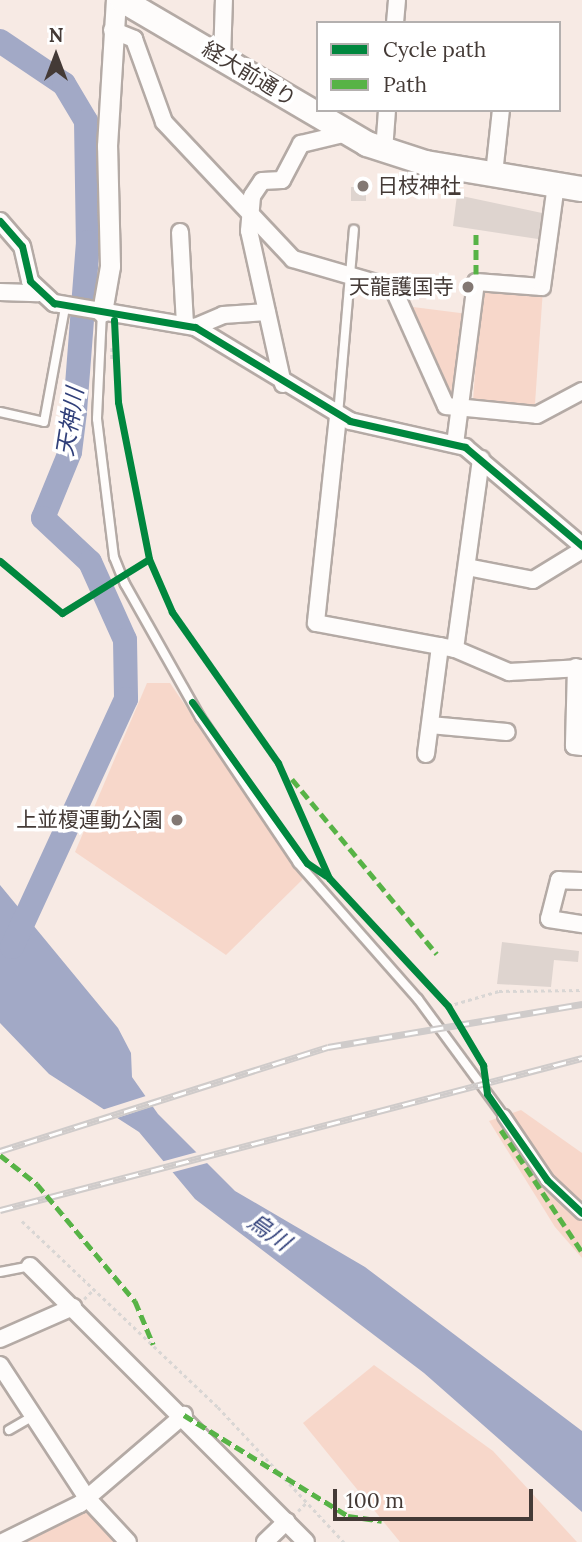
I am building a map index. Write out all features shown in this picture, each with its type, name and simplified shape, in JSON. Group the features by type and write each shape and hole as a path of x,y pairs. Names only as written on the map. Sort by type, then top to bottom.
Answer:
{"main road":[{"name":"経大前通り","path":"122,0 347,133 384,150 494,174 582,189"}],"street":[{"path":"97,311 110,266 112,30 116,0"},
{"path":"222,58 224,0"},
{"path":"395,21 397,0"},
{"path":"112,30 134,39 164,122 293,258 393,288 446,406 537,415 582,391"},
{"path":"384,150 387,112"},
{"path":"494,174 501,112"},
{"path":"283,383 249,214 256,186 282,180 301,144 347,133"},
{"path":"455,444 476,282 542,287 556,185"},
{"path":"0,221 22,246 38,293"},
{"path":"180,232 190,325"},
{"path":"0,292 38,293 68,308 190,325 338,416 375,430 455,444 481,459 582,548 533,580 467,567"},
{"path":"190,325 223,315 267,313"},
{"path":"338,416 316,623 448,648 509,672 579,667 574,746 582,747"},
{"path":"426,754 430,725 467,567 481,459"},
{"path":"430,725 507,732"},
{"path":"582,881 558,880 549,919 582,924"},
{"path":"504,1116 547,1180 582,1213"},
{"path":"30,1266 76,1305 289,1519 306,1542"},
{"path":"0,1339 76,1305"},
{"path":"0,1365 87,1498 128,1542"},
{"path":"3,1542 39,1529 87,1498 184,1415"},
{"path":"265,1542 289,1519"}],"lane":[{"path":"338,416 355,230"},
{"path":"0,412 44,422 68,308"},
{"path":"97,311 97,419 114,557 125,584 200,717 298,863 418,999 504,1116"},
{"path":"0,1272 30,1266"},
{"path":"9,1430 33,1416"}],"path":[{"path":"112,359 115,376"},
{"path":"448,1006 499,991 582,990"},
{"path":"439,996 455,1015"},
{"path":"22,1221 94,1288 308,1501 344,1542"},
{"path":"76,1305 94,1288"},
{"path":"289,1519 308,1501"}],"shaded area":[{"path":"481,287 543,291 535,409 473,405"},
{"path":"413,307 468,314 457,403 450,401 412,320"},
{"name":"上並榎運動公園","path":"147,683 170,683 303,879 226,955 75,852"},
{"path":"521,1110 582,1153 582,1258 555,1227 489,1121"},
{"path":"374,1365 493,1451 577,1542 400,1542 303,1423"},
{"path":"80,1510 89,1510 118,1542 20,1542"}],"water":[{"name":"烏川","path":"0,885 118,1028 131,1053 132,1077 158,1114 235,1191 365,1267 582,1431 582,1512 424,1373 195,1199 139,1132 49,1074 0,1023"}],"pier":[{"path":"149,1095 156,1105 114,1119 102,1110"},
{"path":"201,1151 211,1162 166,1174 157,1163"}],"building":[{"path":"351,187 366,187 366,201 351,201"},
{"path":"457,195 542,213 538,239 453,226"},
{"path":"502,942 579,951 578,962 554,960 551,987 497,984"}],"waterway":[{"name":"天神川","path":"0,41 64,84 86,121 88,242 75,412 70,452 43,518 90,562 125,640 126,699 12,947"}],"railway":[{"path":"0,1151 328,1047 582,1004"},
{"path":"0,1210 582,1058"}],"marked path":[{"path":"476,233 476,274"},
{"path":"292,779 437,954"},
{"path":"501,1130 582,1252"},
{"path":"0,1155 37,1184 135,1301 153,1344"},
{"path":"184,1415 348,1516 382,1521"}],"cycle path":[{"path":"0,221 22,246 30,281 54,303 195,327 350,421 465,447 582,546"},
{"path":"114,320 118,402 149,559"},
{"path":"0,561 62,613 149,559 172,612 278,763 329,878 448,1006 483,1065 487,1094 547,1180 582,1213"},
{"path":"192,702 307,863 326,876"}],"place":[{"name":"日枝神社","path":"363,186"},
{"name":"天龍護国寺","path":"468,287"},
{"name":"上並榎運動公園","path":"177,820"}]}
